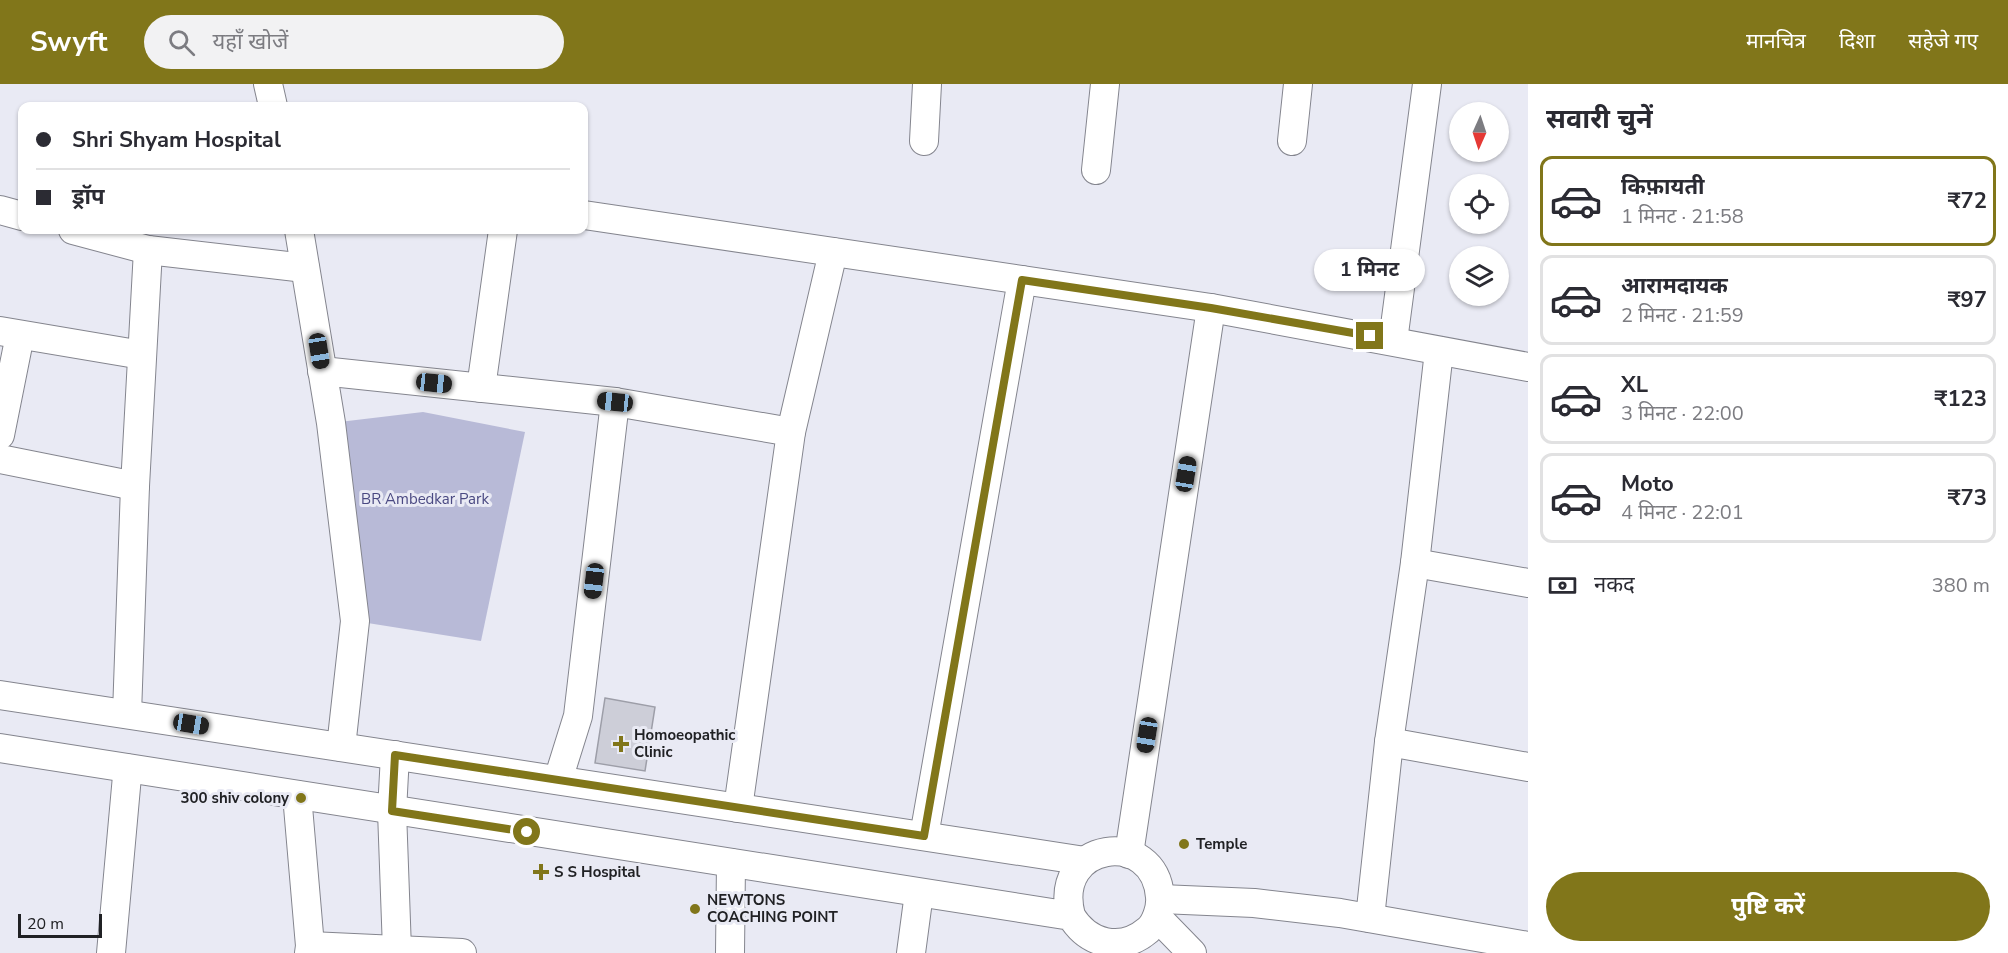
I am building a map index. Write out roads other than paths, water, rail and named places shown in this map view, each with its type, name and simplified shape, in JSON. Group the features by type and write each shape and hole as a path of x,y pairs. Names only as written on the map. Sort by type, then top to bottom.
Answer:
{"street":[{"path":"268,84 272,102"},
{"path":"924,141 927,84"},
{"path":"1096,170 1105,84"},
{"path":"1292,141 1298,84"},
{"path":"1393,340 1427,84"},
{"path":"0,210 18,215"},
{"path":"588,216 1211,308 1393,340 1528,367"},
{"path":"88,234 148,250 306,268"},
{"path":"300,234 331,423 355,621 341,747"},
{"path":"481,388 502,234"},
{"path":"127,714 135,486 148,250"},
{"path":"738,807 791,432 833,252"},
{"path":"924,836 1022,280"},
{"path":"1129,854 1211,308"},
{"path":"0,435 10,333 142,355"},
{"path":"1370,918 1389,742 1415,563 1439,351"},
{"path":"322,371 615,402 791,432"},
{"path":"558,780 578,716 615,402"},
{"path":"0,459 135,486"},
{"path":"1415,563 1528,584"},
{"path":"0,695 1085,861"},
{"path":"1389,742 1528,767"},
{"path":"0,748 1071,916"},
{"path":"395,755 392,811 397,950"},
{"path":"111,953 126,768"},
{"path":"297,795 309,949 462,953"},
{"path":"1114,851 1129,854 1143,861 1153,872 1160,886 1159,908 1149,930 1116,948 1092,939 1079,929 1071,916 1067,902 1068,886 1075,872 1085,861 1098,853 1114,851"},
{"path":"730,953 731,863"},
{"path":"911,953 919,893"},
{"path":"1159,908 1254,903 1370,918 1528,946"},
{"path":"1159,908 1192,953"}],"place":[{"name":"Homoeopathic Clinic","path":"621,744"},
{"name":"300 shiv colony","path":"301,798"},
{"name":"Temple","path":"1184,844"},
{"name":"S S Hospital","path":"541,872"},
{"name":"NEWTONS COACHING POINT","path":"695,909"}],"park label":[{"name":"BR Ambedkar Park","path":"425,499"}]}
